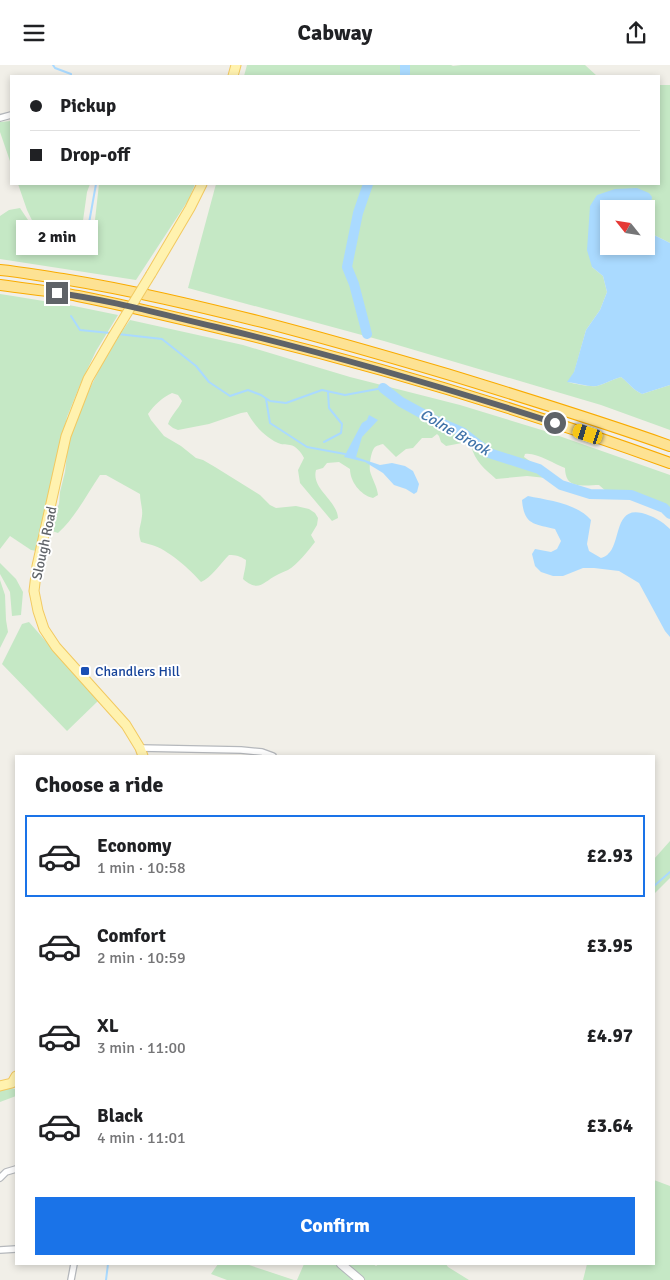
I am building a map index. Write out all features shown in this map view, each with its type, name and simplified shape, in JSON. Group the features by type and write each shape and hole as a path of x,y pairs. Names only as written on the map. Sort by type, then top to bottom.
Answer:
{"highway":[{"path":"0,271 89,283 184,302 362,349 533,400 670,446"},
{"path":"0,285 134,307 290,345 522,412 670,463"}],"main road":[{"name":"Slough Road","path":"142,752 126,725 56,647 44,629 34,591 37,566 66,436 88,379 190,208 202,185"},
{"path":"0,1085 15,1081"}],"street":[{"path":"142,752 241,750 271,755"},
{"path":"0,1178 6,1172 15,1169"},
{"path":"0,1250 15,1249"},
{"path":"70,1280 74,1265"},
{"path":"342,1265 360,1280"}],"green space":[{"path":"247,65 585,65 596,75 244,75"},
{"path":"660,85 670,85 670,243 655,236 655,200 627,200 597,195 592,267 603,276 607,292 600,310 586,330 574,373 568,382 586,386 597,386 621,377 642,394 670,385 670,430 601,405 384,341 188,288 216,185 660,185"},
{"path":"10,121 10,161 0,132 0,122"},
{"path":"18,185 90,185 80,242 73,251 92,247 99,185 195,185 189,199 136,280 0,259 0,216 9,210 20,208 42,241 27,210"},
{"path":"0,294 118,315 96,351 67,417 37,551 31,550 10,536 0,549"},
{"path":"130,320 243,345 350,377 460,405 545,431 670,475 670,509 636,494 608,493 599,485 571,483 567,479 565,468 540,456 529,454 525,454 524,457 550,475 549,477 527,476 496,479 478,460 471,445 462,443 446,446 441,442 437,434 432,438 422,438 413,448 406,449 396,457 383,444 375,447 371,455 370,468 378,495 373,498 360,491 350,474 350,469 339,462 327,463 323,468 316,470 315,477 320,489 337,512 338,518 332,521 300,483 298,470 304,458 296,448 290,445 279,444 268,437 256,426 247,412 209,424 178,430 173,428 168,424 182,401 178,395 172,393 153,407 148,414 164,436 196,458 203,460 260,495 270,505 276,508 296,506 309,509 315,513 318,518 317,525 311,535 315,542 306,553 291,568 261,585 253,585 243,579 246,560 238,556 229,555 212,574 201,582 171,555 158,547 141,542 139,532 142,513 140,494 106,475 100,475 64,527 58,533 52,531 53,517 59,504 65,472 68,445 84,400 110,348"},
{"path":"0,563 16,579 23,592 21,615 12,616 10,592 0,574"},
{"path":"0,580 5,595 8,632 0,648"},
{"path":"29,622 98,701 67,731 2,664 22,624"},
{"path":"670,841 670,878 655,893 655,858"},
{"path":"3,1089 15,1089 15,1096 0,1102 0,1091"},
{"path":"655,1180 670,1186 670,1280 583,1280 587,1265 655,1265"},
{"path":"217,1265 249,1265 294,1280 227,1280 211,1274"},
{"path":"304,1265 336,1265 354,1280 297,1280"},
{"path":"343,1265 447,1265 469,1280 360,1280"}],"water":[{"path":"637,188 649,193 652,200 600,200 600,255 655,255 655,236 670,243 670,385 642,394 621,377 597,386 567,382 574,372 586,330 600,310 607,292 603,276 592,267 587,250 590,206 597,195 615,189"},
{"path":"369,415 378,420 362,437 356,457 380,465 392,463 405,466 413,471 419,484 417,492 414,494 394,485 383,473 365,462 344,457 362,423 367,420"},
{"path":"528,496 571,506 591,520 587,544 589,551 601,558 612,549 622,520 633,512 654,517 670,529 670,637 639,583 619,571 583,568 563,576 553,576 541,572 535,566 532,554 535,549 551,552 557,549 561,541 555,529 536,524 528,519 522,500"}],"waterway":[{"path":"53,65 55,68 71,75"},
{"name":"Colne Brook","path":"405,65 405,75"},
{"path":"84,251 96,185"},
{"name":"Colne Brook","path":"367,334 354,284 347,267 358,213 368,185"},
{"path":"71,316 80,330 110,333"},
{"path":"118,334 162,339 196,366 209,382 230,396 248,390 270,401 286,403 322,390 345,395 383,388"},
{"name":"Colne Brook","path":"383,388 401,402 432,419 462,432 489,453 539,469 561,485 590,494 631,495 664,508 670,514"},
{"path":"324,442 341,433 342,424 329,408 328,392"},
{"path":"266,399 270,423 307,447 345,454"},
{"path":"655,885 670,872"},
{"path":"106,1280 108,1265"}],"place":[{"name":"Chandlers Hill","path":"85,671"}],"route":[{"path":"57,293 134,307 290,345 384,371 555,423"}]}
